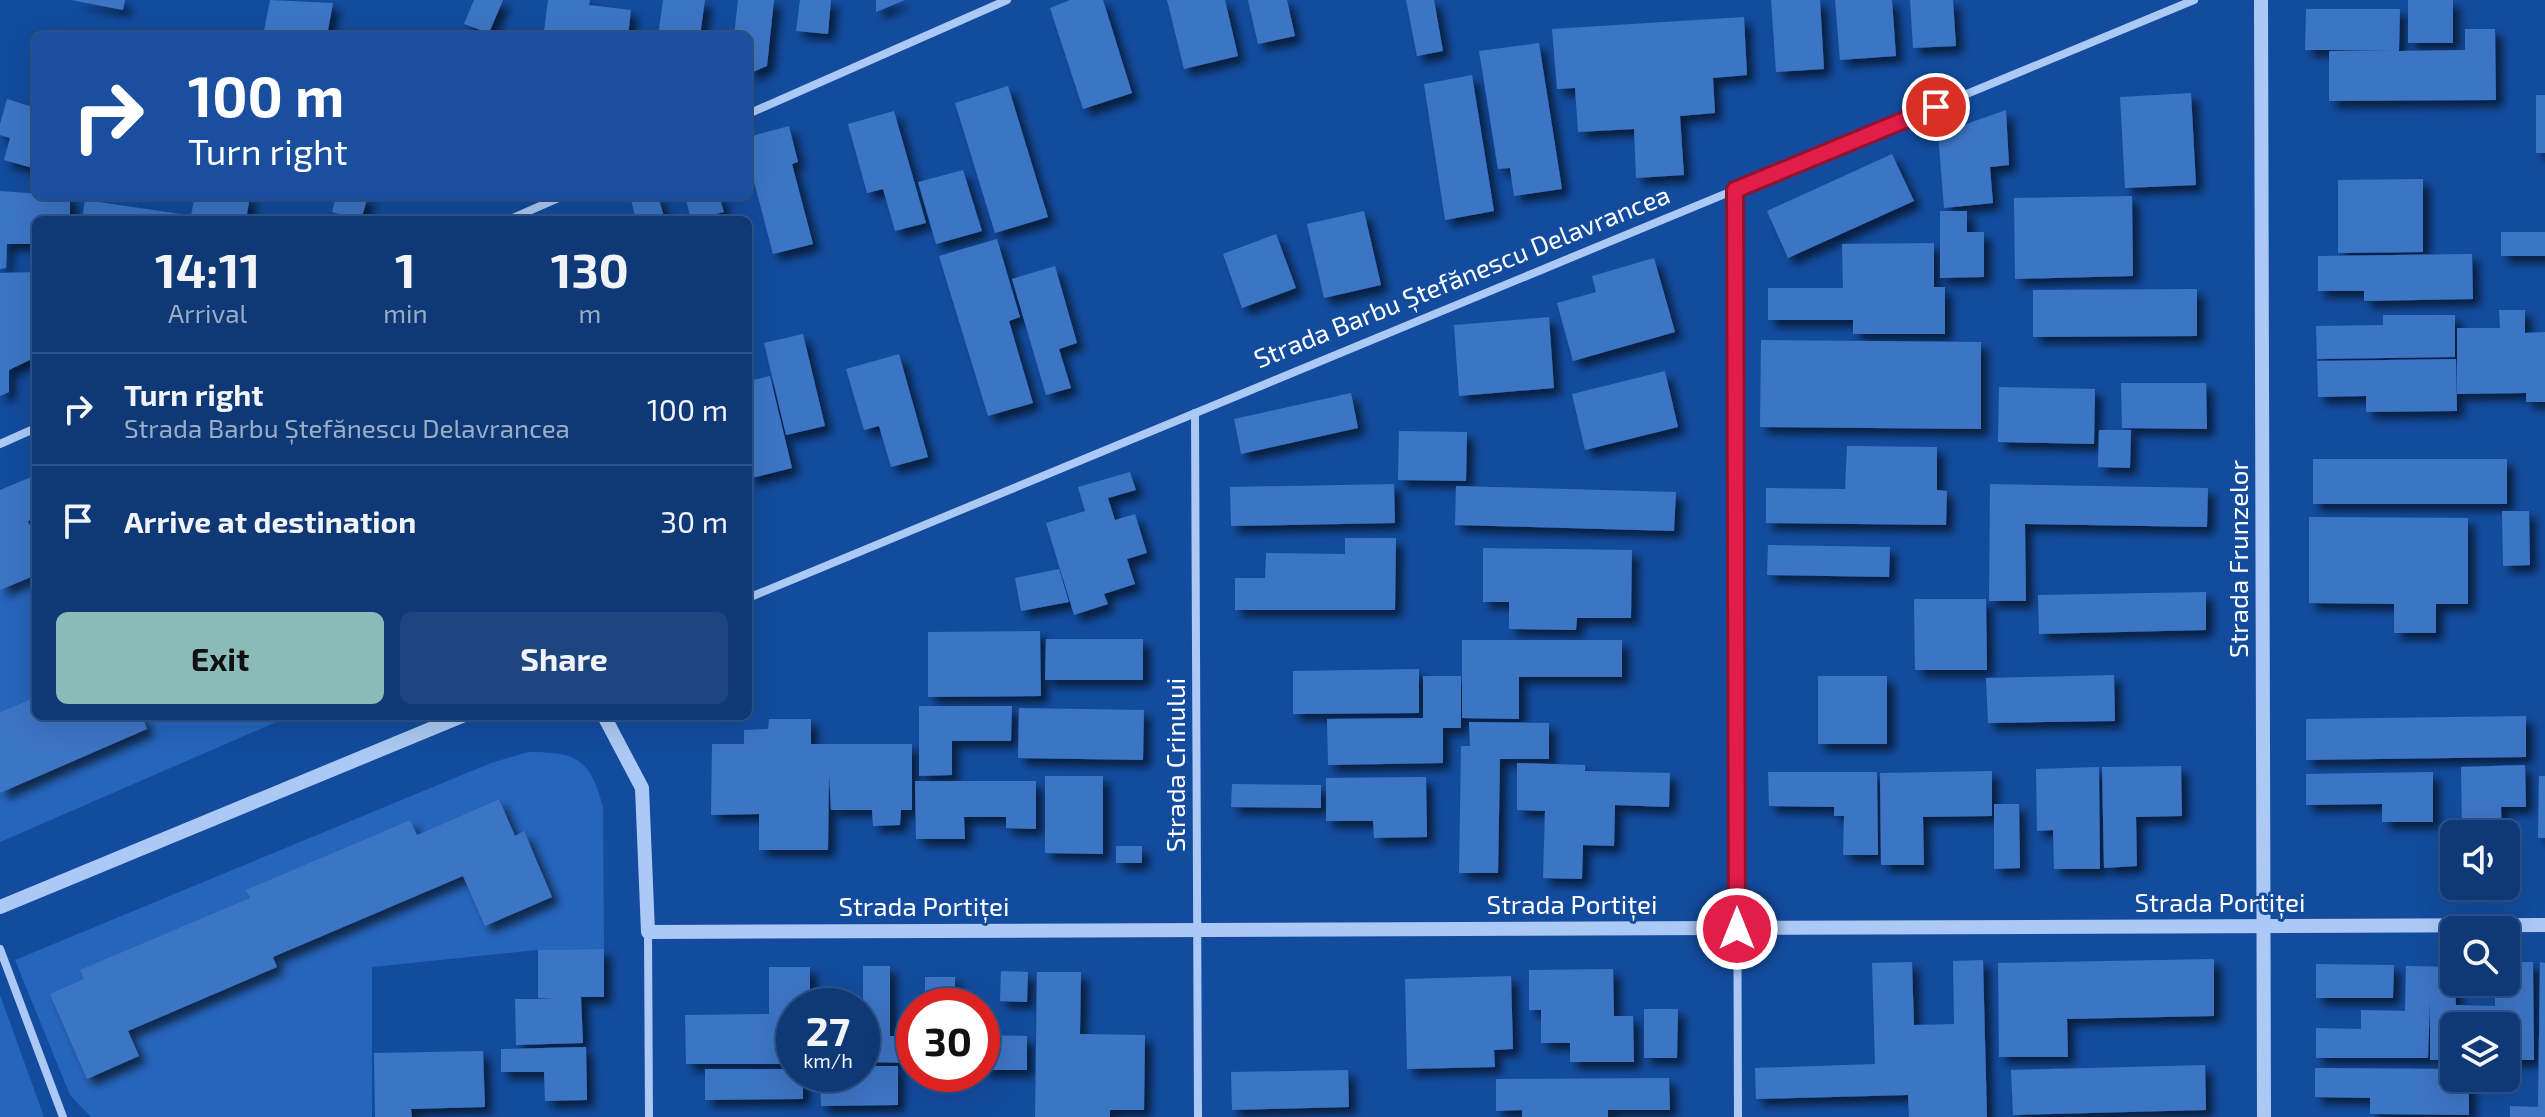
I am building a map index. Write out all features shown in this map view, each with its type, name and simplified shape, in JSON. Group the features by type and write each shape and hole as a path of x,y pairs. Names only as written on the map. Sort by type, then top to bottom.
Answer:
{"street":[{"path":"752,112 1007,0"},
{"name":"Strada Barbu Ștefănescu Delavrancea","path":"752,596 2194,0"},
{"name":"Strada Frunzelor","path":"2261,0 2264,1117"},
{"path":"1735,190 1738,1117"},
{"path":"517,216 554,200"},
{"name":"Strada Crinului","path":"1195,413 1198,1117"},
{"path":"0,444 32,430"},
{"path":"0,907 452,720"},
{"path":"606,720 642,788 648,932 649,1117"},
{"name":"Strada Portiței","path":"648,932 2545,925"},
{"path":"0,949 63,1117"}],"shaded area":[{"path":"32,577 32,699 0,712 0,590"},
{"path":"144,720 281,720 0,842 0,793 146,729"},
{"path":"528,752 545,752 570,757 587,769 603,808 604,949 538,950 372,967 372,1117 91,1117 70,1095 15,960 491,763","holes":["499,799 515,836 523,832 463,876 273,957 277,967 128,1031 138,1056 87,1079 84,979 250,898 247,890 410,820 417,835"]},
{"path":"0,995 44,1117 0,1117"}],"building":[{"path":"71,0 125,0 123,10"},
{"path":"270,0 333,3 328,32 264,32"},
{"path":"474,0 503,0 489,32 464,24"},
{"path":"548,0 590,0 589,5 631,10 628,32 544,31"},
{"path":"663,0 705,0 701,32 659,32"},
{"path":"738,0 774,0 767,66 752,72 752,32 734,32"},
{"path":"800,0 831,0 828,34 796,31"},
{"path":"876,0 905,0 876,12"},
{"path":"1070,0 1103,0 1132,93 1083,109 1050,8"},
{"path":"1167,0 1225,0 1238,56 1184,69"},
{"path":"1248,0 1287,0 1295,36 1258,44"},
{"path":"1406,0 1434,0 1443,51 1417,56"},
{"path":"1771,0 1820,0 1824,69 1776,72"},
{"path":"1835,0 1892,0 1896,56 1840,60"},
{"path":"1910,0 1953,0 1956,46 1913,48"},
{"path":"2408,0 2453,0 2453,43 2408,43"},
{"path":"2306,9 2400,9 2399,51 2465,50 2465,29 2495,29 2496,100 2329,101 2329,51 2394,50 2305,50"},
{"path":"1744,17 1747,75 1713,78 1715,113 1680,116 1684,175 1636,178 1634,129 1578,132 1575,88 1557,89 1552,29"},
{"path":"1539,43 1562,189 1514,196 1510,168 1498,169 1479,51"},
{"path":"1472,75 1494,211 1445,220 1424,84"},
{"path":"1008,86 1048,217 995,233 955,103"},
{"path":"2191,93 2196,185 2125,188 2120,97"},
{"path":"2536,95 2545,95 2545,153 2536,153"},
{"path":"7,99 32,107 32,168 4,160 10,138 0,135"},
{"path":"2006,110 2009,165 1990,167 1993,203 1944,208 1938,134"},
{"path":"894,111 926,223 895,231 883,189 867,193 848,124"},
{"path":"789,126 798,162 792,164 813,244 773,254 752,174 752,136"},
{"path":"1892,154 1914,201 1788,258 1767,211"},
{"path":"963,170 982,231 936,244 918,182"},
{"path":"2423,179 2423,252 2338,253 2338,180"},
{"path":"0,191 32,193 32,200 70,200 70,216 32,216 32,244 7,244 6,268 0,269"},
{"path":"2132,196 2133,276 2015,279 2014,198"},
{"path":"85,200 187,215 187,216 83,216"},
{"path":"194,200 249,200 247,216 191,216"},
{"path":"335,200 367,200 362,216 332,212"},
{"path":"631,200 659,200 664,216 635,216"},
{"path":"686,200 720,200 724,212 708,216 690,216"},
{"path":"1364,211 1381,285 1324,298 1307,224"},
{"path":"1940,211 1967,211 1967,232 1984,232 1984,277 1940,278"},
{"path":"2501,232 2545,232 2545,256 2501,256"},
{"path":"1276,234 1296,288 1242,308 1223,254"},
{"path":"997,239 1020,317 1009,321 1033,403 988,416 939,256"},
{"path":"1934,243 1934,287 1945,287 1945,334 1853,334 1853,320 1768,320 1768,288 1843,288 1842,244"},
{"path":"2472,254 2473,299 2364,301 2364,291 2318,291 2318,256"},
{"path":"1654,258 1675,332 1573,361 1557,303 1596,292 1592,276"},
{"path":"1055,266 1077,343 1059,349 1071,388 1046,395 1012,279"},
{"path":"32,272 32,359 9,370 9,392 0,396 0,273"},
{"path":"2197,289 2197,336 2033,337 2033,290"},
{"path":"2499,310 2525,310 2525,333 2545,332 2545,402 2526,402 2526,393 2457,394 2457,328 2500,328"},
{"path":"2383,315 2455,315 2455,357 2317,359 2316,326 2383,325"},
{"path":"1549,317 1554,388 1459,396 1454,325"},
{"path":"803,334 825,426 786,435 764,343"},
{"path":"1761,340 1981,342 1981,429 1760,427"},
{"path":"899,354 928,457 891,467 879,426 864,430 846,369"},
{"path":"2456,359 2457,411 2366,412 2366,396 2318,397 2317,361"},
{"path":"1665,371 1678,427 1585,450 1572,394"},
{"path":"770,376 792,468 752,478 752,380"},
{"path":"2121,383 2206,383 2207,429 2122,428"},
{"path":"1999,387 2095,389 2094,444 1998,442"},
{"path":"1351,393 1358,428 1241,454 1234,419"},
{"path":"2099,430 2131,430 2130,468 2098,467"},
{"path":"1399,431 1467,432 1466,481 1398,480"},
{"path":"1847,446 1937,447 1937,490 1947,491 1946,525 1766,523 1766,488 1845,489"},
{"path":"2313,459 2507,459 2507,504 2313,504"},
{"path":"1130,472 1136,490 1108,498 1115,520 1135,514 1147,553 1127,559 1135,584 1104,594 1108,604 1074,615 1046,523 1085,511 1078,487"},
{"path":"32,477 32,520 28,521 32,530 32,577 0,590 0,490"},
{"path":"1394,484 1395,523 1231,526 1230,487"},
{"path":"1990,484 2208,488 2207,527 2025,524 2026,601 1989,601"},
{"path":"1456,486 1676,492 1674,531 1455,525"},
{"path":"2502,511 2529,511 2530,565 2503,566"},
{"path":"2309,517 2468,518 2468,604 2436,604 2436,633 2394,633 2394,604 2309,603"},
{"path":"1345,538 1396,538 1395,610 1235,610 1235,578 1265,578 1266,553 1345,554"},
{"path":"1768,545 1890,547 1889,577 1767,575"},
{"path":"1483,548 1632,550 1631,618 1577,618 1576,630 1509,629 1509,602 1483,602"},
{"path":"1059,569 1069,602 1021,611 1015,578"},
{"path":"2206,592 2206,630 2039,634 2038,595"},
{"path":"1914,599 1986,599 1987,670 1915,670"},
{"path":"1040,631 1041,696 928,697 928,632"},
{"path":"1046,639 1143,639 1143,680 1045,680"},
{"path":"1462,640 1622,640 1622,677 1519,677 1519,719 1462,718"},
{"path":"1419,669 1419,713 1293,714 1293,671"},
{"path":"2114,675 2115,721 1988,723 1986,678"},
{"path":"1423,676 1461,676 1461,728 1443,728 1443,763 1328,765 1327,719 1423,718"},
{"path":"1818,676 1887,676 1887,744 1818,744"},
{"path":"32,699 32,720 144,720 147,729 0,793 0,712"},
{"path":"919,706 1012,706 1011,741 952,741 952,775 919,776"},
{"path":"1019,708 1144,710 1143,760 1018,758"},
{"path":"2526,716 2526,757 2306,760 2306,719"},
{"path":"769,719 811,719 811,744 912,744 912,810 901,810 900,825 873,826 872,810 831,810 829,774 828,850 759,850 759,814 711,815 712,744 744,744 744,730 768,729"},
{"path":"1469,722 1549,723 1549,759 1500,759 1498,873 1459,873 1461,746 1470,746"},
{"path":"1517,763 1585,765 1585,771 1670,773 1669,807 1615,805 1614,846 1583,845 1582,879 1543,878 1545,811 1517,810"},
{"path":"2525,765 2526,807 2501,807 2501,820 2462,820 2461,767"},
{"path":"2181,766 2182,816 2136,817 2137,866 2104,868 2102,767"},
{"path":"2099,767 2100,869 2054,869 2053,830 2037,831 2036,769"},
{"path":"1992,771 1992,816 1923,817 1924,865 1881,865 1880,773"},
{"path":"1768,772 1877,772 1878,855 1843,855 1844,816 1834,816 1834,807 1769,806"},
{"path":"2433,772 2433,822 2382,822 2382,804 2306,805 2306,774"},
{"path":"1045,776 1103,776 1103,854 1045,853"},
{"path":"2539,776 2545,776 2545,838 2538,838"},
{"path":"1426,777 1427,837 1374,838 1373,821 1326,821 1326,778"},
{"path":"915,781 1036,781 1036,829 1006,828 1006,817 964,817 965,839 916,839"},
{"path":"1232,784 1321,785 1321,808 1231,807"},
{"path":"499,799 515,836 524,831 552,897 485,926 463,876 273,957 277,967 128,1031 139,1056 87,1079 50,994 84,979 80,970 250,898 246,890 410,820 417,835"},
{"path":"1994,804 2019,804 2020,868 1994,869"},
{"path":"1116,846 1142,846 1142,863 1116,863"},
{"path":"604,949 604,997 581,997 583,1043 516,1045 515,999 553,999 538,998 538,950"},
{"path":"2214,959 2214,1016 2067,1019 2068,1057 1999,1057 1998,963"},
{"path":"1983,960 1987,1117 1909,1117 1908,1095 1756,1099 1755,1068 1875,1064 1872,963 1912,962 1914,1025 1954,1024 1953,961"},
{"path":"2520,962 2533,962 2534,1060 2520,1060 2520,1012 2440,1012 2440,1060 2430,1060 2430,1002 2428,1058 2316,1058 2316,1028 2361,1029 2361,1010 2405,1011 2406,966 2440,967 2440,996 2456,996 2456,1005 2495,1006 2495,996 2520,996"},
{"path":"2540,962 2545,963 2545,1117 2510,1117 2510,1106 2538,1107"},
{"path":"2316,964 2394,965 2393,998 2316,998"},
{"path":"863,966 890,966 890,1036 896,1036 896,1063 880,1062 880,988 863,988"},
{"path":"769,967 810,967 810,988 776,988 776,1064 686,1064 685,1015 769,1014"},
{"path":"1613,969 1614,1016 1633,1016 1634,1062 1570,1062 1570,1043 1541,1043 1541,1010 1529,1010 1529,970"},
{"path":"1001,971 1028,972 1027,1002 1000,1001"},
{"path":"1037,972 1081,972 1080,1034 1145,1035 1144,1110 1110,1110 1110,1117 1035,1117"},
{"path":"1511,976 1513,1049 1494,1050 1495,1067 1407,1069 1405,979"},
{"path":"925,977 955,977 955,988 925,988"},
{"path":"1644,1009 1678,1009 1677,1058 1644,1058"},
{"path":"1000,1035 1027,1036 1027,1070 1000,1070"},
{"path":"586,1047 587,1100 545,1101 544,1072 501,1072 501,1049"},
{"path":"483,1051 485,1107 411,1109 412,1117 375,1117 374,1053"},
{"path":"2205,1065 2206,1110 2013,1115 2011,1070"},
{"path":"880,1066 896,1066 898,1105 821,1106 821,1092 880,1092"},
{"path":"2315,1068 2440,1069 2440,1092 2469,1092 2469,1115 2370,1114 2370,1098 2315,1097"},
{"path":"705,1069 776,1069 776,1092 803,1092 803,1099 705,1100"},
{"path":"1348,1070 1349,1107 1232,1110 1231,1072"},
{"path":"1669,1078 1670,1110 1608,1110 1608,1117 1522,1117 1522,1110 1496,1111 1496,1079"}],"route":[{"path":"1737,929 1735,190 1936,107"}]}
